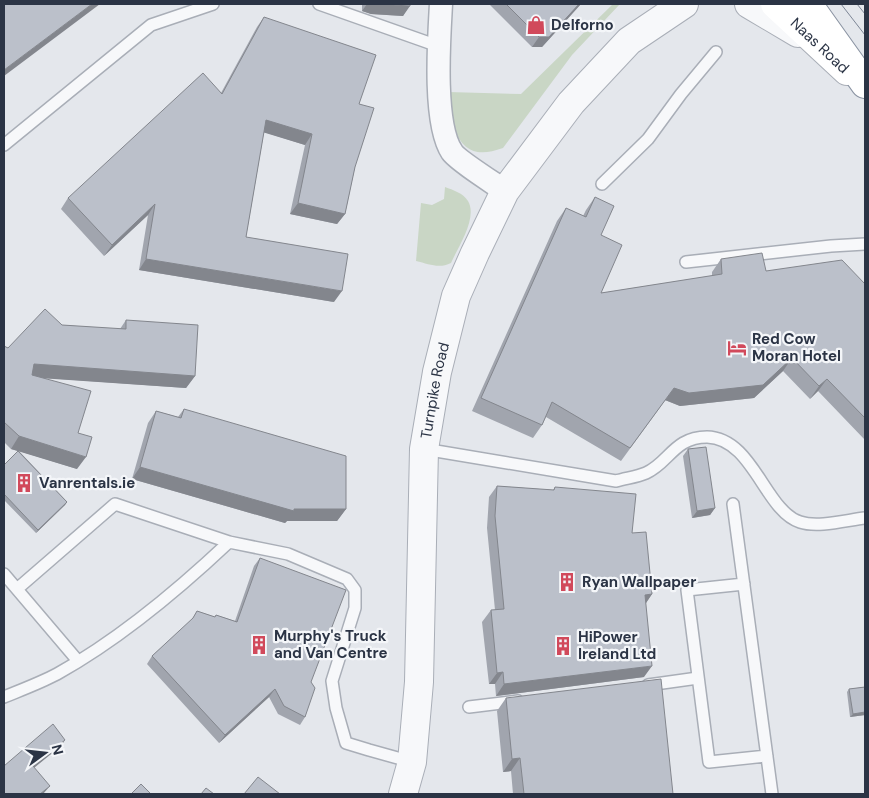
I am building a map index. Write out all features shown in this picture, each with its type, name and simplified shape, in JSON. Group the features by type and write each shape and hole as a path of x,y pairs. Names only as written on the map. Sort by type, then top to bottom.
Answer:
{"main road":[{"name":"Naas Road","path":"775,4 825,49 865,89"},
{"path":"808,4 865,84"}],"street":[{"path":"441,4 438,46 442,126 452,153 505,191"},
{"path":"629,41 651,4"},
{"path":"629,41 684,4"},
{"path":"749,4 825,49"},
{"name":"Turnpike Road","path":"403,794 412,762 419,682 424,449 437,372 456,296 505,191 571,103 629,41"}],"lane":[{"path":"4,145 150,25 213,4"},
{"path":"319,4 438,46"},
{"path":"602,184 648,139 681,94 716,52"},
{"path":"686,262 830,246 865,244"},
{"path":"424,449 616,481 647,473 675,448 694,439 709,437 730,443 790,517 801,522 815,524 865,518"},
{"path":"17,589 114,504 229,542 288,554 347,579 355,590 355,608 332,681 336,708 346,742 412,762"},
{"path":"733,504 772,794"},
{"path":"4,697 56,675 112,639 191,578 229,542"},
{"path":"4,574 78,661"},
{"path":"744,584 687,590 708,762 767,756"},
{"path":"641,686 698,678"},
{"path":"469,708 527,700"}],"green space":[{"path":"613,4 620,4 572,55 503,148 479,152 473,151 462,143 451,123 448,92 521,94"},
{"path":"445,187 461,194 468,201 471,216 466,232 451,263 438,266 416,261 421,203 432,205 444,199"}],"building":[{"path":"4,4 92,4 4,70"},
{"path":"376,4 410,4 410,6"},
{"name":"Delforno","path":"506,4 579,4 549,37 539,37"},
{"path":"264,17 376,55 359,104 374,108 355,167 345,214 298,203 312,134 266,120 246,237 348,254 342,291 146,259 155,204 112,245 68,198 203,73 222,94"},
{"path":"595,197 614,206 601,235 622,245 601,293 722,274 721,259 762,253 766,271 842,260 865,284 865,418 827,379 819,386 792,358 763,385 689,393 674,388 630,448 552,402 542,425 481,398 566,208 586,217"},
{"path":"45,309 62,325 126,329 126,320 198,325 195,376 34,364 32,375 91,391 78,433 92,437 86,457 19,436 4,422 4,346 8,348"},
{"path":"184,409 346,456 346,509 294,509 294,511 140,467 156,411 181,418"},
{"path":"706,447 715,508 697,511 688,449"},
{"name":"Vanrentals.ie","path":"18,451 67,502 38,530 4,494 4,465"},
{"path":"497,486 554,490 555,487 636,494 632,533 646,532 652,594 645,595 652,666 504,684 503,672 497,673 491,610 504,609 495,516"},
{"path":"260,558 346,590 311,682 315,688 305,717 284,706 275,689 225,735 152,656 193,618 197,611 237,622"},
{"path":"661,679 673,794 524,794 520,758 512,759 506,698"},
{"path":"865,687 865,712 853,714 849,689"},
{"path":"53,724 65,740 33,766 50,786 40,794 4,794 4,766"},
{"path":"258,777 280,794 244,794"},
{"path":"141,784 151,794 131,794"},
{"path":"206,788 214,794 201,794"}],"tram line":[{"path":"841,4 865,35"},
{"path":"857,4 865,14"}],"place":[{"name":"Delforno","path":"536,25"},
{"name":"Red Cow Moran Hotel","path":"737,348"},
{"name":"Vanrentals.ie","path":"24,483"},
{"name":"Ryan Wallpaper","path":"567,582"},
{"name":"Murphy's Truck and Van Centre","path":"259,645"},
{"name":"HiPower Ireland Ltd","path":"563,646"}]}
